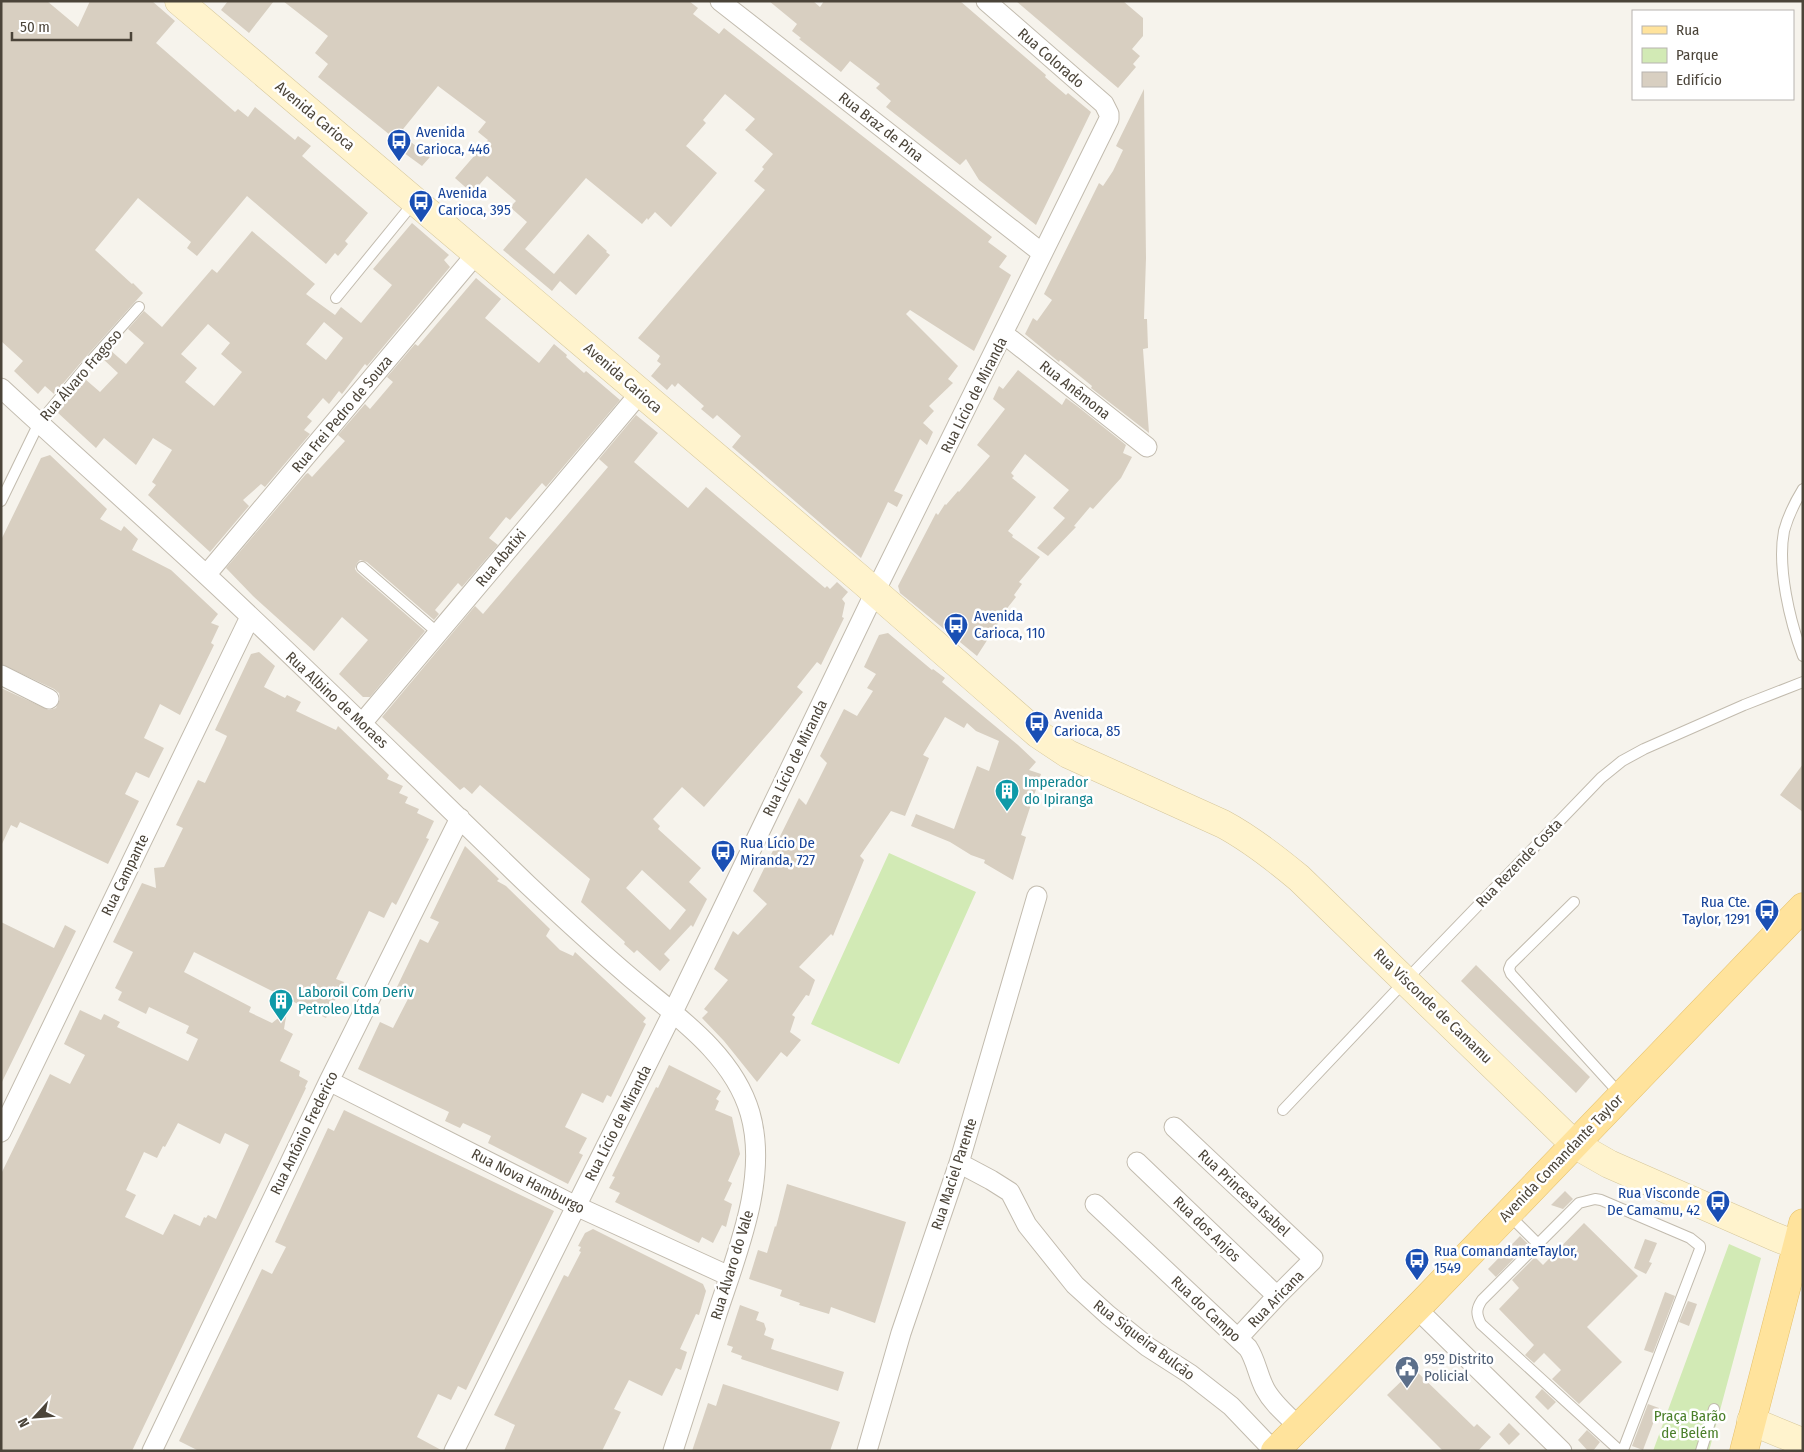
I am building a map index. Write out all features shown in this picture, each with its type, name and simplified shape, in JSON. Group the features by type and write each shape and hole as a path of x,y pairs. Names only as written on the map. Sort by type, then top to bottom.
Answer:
{"main road":[{"name":"Avenida Comandante Taylor","path":"1274,1451 1508,1214 1803,907"},
{"path":"1744,1451 1801,1238"}],"street":[{"name":"Avenida Carioca","path":"179,1 875,592 1038,734 1068,754"},
{"name":"Rua Colorado","path":"986,1 1104,104 1109,114 1109,119"},
{"name":"Rua Braz de Pina","path":"729,4 1042,253"},
{"name":"Rua Lício de Miranda","path":"454,1451 674,1012 875,592 1109,119"},
{"name":"Rua Frei Pedro de Souza","path":"206,575 477,253"},
{"name":"Rua Anêmona","path":"1004,334 1147,447"},
{"name":"Rua Albino de Moraes","path":"1,388 206,575 362,722 536,892 631,977 674,1012"},
{"name":"Rua Abatixi","path":"362,722 640,393"},
{"name":"Rua Campante","path":"1,1132 250,617"},
{"path":"1,675 49,699"},
{"name":"Rua Visconde de Camamu","path":"1068,754 1223,824 1244,836 1299,878 1574,1144 1609,1164 1801,1238"},
{"name":"Rua Antônio Frederico","path":"152,1451 329,1081 460,818"},
{"name":"Rua Maciel Parente","path":"867,1451 901,1333 959,1163 1037,896"},
{"name":"Rua Álvaro do Vale","path":"673,1451 749,1212 755,1161 755,1137 750,1113 743,1095 718,1057 700,1036 674,1012"},
{"name":"Rua Nova Hamburgo","path":"329,1081 576,1206 730,1276"},
{"name":"Rua Princesa Isabel","path":"1174,1127 1304,1249 1313,1260"},
{"name":"Rua dos Anjos","path":"1137,1162 1277,1296"},
{"name":"Rua Siqueira Bulcão","path":"959,1163 1010,1192 1027,1225 1075,1285 1148,1346 1190,1374 1231,1406 1274,1451"},
{"name":"Rua do Campo","path":"1095,1204 1238,1338 1252,1355 1269,1396 1299,1427"},
{"name":"Rua Aricana","path":"1238,1338 1313,1260"},
{"path":"1416,1308 1562,1451"},
{"path":"1751,1421 1795,1441"}],"lane":[{"path":"336,298 415,201"},
{"name":"Rua Álvaro Fragoso","path":"1,501 39,423 139,307"},
{"path":"1803,489 1791,509 1784,532 1783,561 1793,630 1803,656"},
{"path":"362,566 438,633"},
{"name":"Rua Rezende Costa","path":"1284,1110 1406,980 1601,778 1622,761 1644,749 1744,705 1803,682"},
{"path":"1574,902 1511,964 1509,969 1511,974 1621,1095"},
{"path":"1595,1199 1690,1238 1700,1246 1625,1450 1618,1450 1603,1437 1481,1324 1477,1314 1477,1307 1538,1244 1578,1204 1595,1199"},
{"path":"1508,1214 1538,1244"},
{"path":"1701,1451 1714,1409"}],"green space":[{"path":"889,853 976,892 899,1064 811,1024"},
{"name":"Praça Barão de Belém","path":"1729,1244 1761,1258 1709,1451 1653,1451"}],"building":[{"path":"1,1 47,1 78,27 90,1 152,1 175,21 156,43 235,112 238,109 248,117 255,107 295,140 298,136 311,146 302,156 368,213 345,241 348,244 338,256 335,253 326,264 247,196 197,256 187,248 191,242 138,198 95,250 143,293 54,394 45,386 38,394 14,371 23,361 1,341"},
{"path":"228,1 274,1 249,33 221,10"},
{"path":"283,1 689,1 698,8 693,14 719,34 724,28 992,237 988,242 1007,256 999,267 1011,275 974,351 910,310 906,314 958,366 948,379 953,383 929,406 934,411 923,423 933,432 927,445 920,439 894,491 903,495 897,507 888,502 861,558 732,447 741,436 717,415 713,419 701,409 704,406 678,383 675,387 672,384 667,390 651,376 661,364 657,361 660,356 638,338 765,190 754,181 764,169 762,167 773,154 745,130 755,119 725,94 703,120 706,123 686,146 717,173 671,227 655,212 642,224 586,178 525,249 554,274 588,234 610,255 576,295 560,281 552,291 503,250 527,222 510,207 516,201 487,176 472,193 455,178 488,140 478,132 486,122 438,86 395,139 318,77 328,64 315,53 328,36"},
{"path":"769,1 813,1 820,7 824,1 960,1 1046,75 1045,77 1066,95 1068,93 1091,112 1036,225 979,180 966,159 960,165 886,107 891,101 876,88 880,84 850,61 841,72 799,39 801,38 792,31 797,24"},
{"path":"1016,1 1123,1 1143,18 1143,36 1132,49 1140,56 1133,64 1136,67 1118,88"},
{"path":"1144,89 1146,258 1144,319 1147,319 1148,348 1143,349 1149,433 1091,388 1092,386 1060,360 1059,362 1025,334 1033,318 1037,321 1052,300 1044,294 1099,183 1103,186 1113,171 1123,150 1116,146"},
{"path":"407,139 430,157 422,166 400,150"},
{"path":"412,223 449,255 444,260 450,267 367,366 365,364 342,394 339,391 329,404 323,398 307,417 312,421 304,430 310,434 265,487 261,484 243,500 249,506 210,552 148,495 156,485 152,482 172,450 153,438 136,465 104,438 96,448 57,412 85,379 100,392 118,373 102,358 110,350 126,364 144,343 128,329 144,311 162,327 212,269 217,273 252,231 315,284 306,294 335,315 341,307 361,323 392,285 373,269","holes":["324,322 343,338 326,360 306,344","208,324 230,343 221,354 242,372 214,406 185,382 197,368 181,354"]},
{"path":"476,278 501,299 485,318 539,363 554,344 584,373 586,371 620,400 546,487 542,483 510,520 506,517 489,538 498,545 462,587 458,583 435,610 439,614 434,620 367,562 360,560 357,563 355,569 357,572 425,631 370,697 363,697 339,674 368,640 342,617 314,651 253,596 226,568 306,474 308,473 312,477 345,441 338,435 365,404 370,409 393,382 387,377 415,344 418,346"},
{"path":"1018,370 1062,405 1066,398 1077,406 1126,445 1123,453 1132,457 1121,478 1093,509 1090,507 1074,526 1076,527 1048,556 1037,548 1065,518 1053,508 1069,490 1025,454 1011,473 1014,476 1012,478 1036,497 1008,531 1013,535 1012,537 1040,557 1019,582 1022,584 1014,595 1016,597 1001,616 977,656 900,593 898,586 936,513 938,515 945,504 959,492 990,456 977,445 1005,409 993,399 999,386 1003,389"},
{"path":"636,415 658,433 634,462 688,508 706,487 825,588 827,586 830,589 837,582 848,592 842,599 845,603 842,617 844,618 821,665 817,662 797,687 803,692 773,728 704,807 682,787 653,819 660,826 658,829 701,868 689,882 707,899 693,927 691,925 664,954 670,960 660,971 637,950 634,953 624,944 625,942 581,902 590,879 480,785 472,794 464,787 460,790 382,717 475,606 483,614 608,467 599,459","holes":["642,870 686,910 670,930 626,888"]},
{"path":"50,455 107,509 100,519 121,531 124,526 138,539 132,550 171,570 218,614 211,623 219,626 211,643 214,645 180,715 160,704 144,738 164,748 149,778 136,772 125,794 139,801 108,864 20,822 17,828 11,825 1,846 1,688 49,710 56,708 60,699 59,693 54,689 1,664 1,540 41,458"},
{"path":"888,633 932,670 945,678 942,682 1036,762 1029,770 1041,774 1021,835 1026,837 1013,880 984,863 985,860 971,855 950,842 911,826 916,814 954,829 977,766 989,771 999,741 976,731 967,723 964,728 945,717 923,755 929,758 905,816 891,811 860,856 864,860 833,936 831,934 799,967 815,980 809,996 806,995 792,1015 795,1017 790,1032 801,1040 787,1057 781,1052 757,1082 724,1041 702,1018 708,1012 704,1009 728,980 714,969 733,931 738,935 767,904 753,891 799,798 806,805 827,763 820,756 844,709 857,716 873,691 867,688 876,674 864,667 879,635"},
{"path":"259,652 275,666 264,687 285,698 287,695 301,702 296,711 336,730 338,726 389,775 387,779 403,786 399,793 408,797 405,803 419,809 417,813 434,821 426,838 429,839 396,905 392,902 384,918 369,911 336,979 344,982 326,1018 194,952 184,972 251,1007 249,1012 272,1023 287,1011 284,1029 293,1034 280,1061 300,1071 299,1076 308,1081 306,1088 132,1451 1,1451 1,1174 50,1074 70,1084 85,1055 64,1044 80,1010 101,1020 104,1014 120,1022 117,1027 188,1061 198,1039 186,1033 189,1026 149,1007 146,1014 118,1000 122,992 115,988 133,952 113,942 142,883 156,888 154,868 164,867 183,828 176,825 198,780 205,783 224,743 227,736 215,730 251,654","holes":["178,1123 220,1144 225,1133 249,1145 216,1219 208,1215 206,1218 204,1217 200,1226 174,1214 163,1235 125,1217 136,1195 126,1190 144,1152 157,1158"]},
{"path":"1803,764 1803,812 1780,795"},
{"path":"465,846 499,879 497,881 506,886 550,929 546,936 560,950 573,956 575,952 646,1018 643,1022 646,1024 611,1097 607,1095 603,1103 582,1093 565,1127 587,1138 579,1153 583,1155 568,1184 488,1143 491,1136 463,1123 460,1128 445,1121 449,1112 358,1069 380,1022 393,1028 410,995 399,990 400,988 397,987 420,939 428,943 439,922 430,918"},
{"path":"1,922 54,948 65,925 76,931 1,1084"},
{"path":"1476,965 1590,1077 1576,1093 1461,981"},
{"path":"669,1065 721,1091 716,1099 719,1101 715,1110 732,1117 740,1154 728,1181 732,1183 724,1200 732,1204 726,1227 722,1225 713,1243 702,1237 699,1243 615,1202 620,1193 609,1188 615,1177 612,1176 656,1087 658,1088"},
{"path":"344,1110 554,1211 466,1390 458,1386 451,1400 438,1394 417,1437 443,1451 199,1451 179,1441 262,1269 272,1274 286,1247 275,1242 328,1128 334,1131"},
{"path":"787,1184 906,1222 875,1323 831,1307 829,1314 799,1305 800,1303 780,1296 782,1290 749,1279 758,1250 767,1253"},
{"path":"1565,1191 1573,1199 1563,1209 1551,1205"},
{"path":"1584,1223 1638,1276 1587,1327 1622,1362 1579,1404 1552,1379 1561,1370 1544,1353 1534,1363 1525,1355 1534,1345 1499,1309 1519,1288 1512,1280 1535,1257 1543,1265"},
{"path":"593,1229 703,1284 706,1291 699,1315 696,1314 680,1349 687,1352 681,1370 676,1368 662,1396 629,1380 614,1409 621,1412 602,1451 504,1451 515,1425 494,1415 564,1275 568,1277 581,1252 579,1251 581,1247 578,1246 585,1233"},
{"path":"1520,1236 1528,1244 1496,1277 1488,1269"},
{"path":"1645,1239 1657,1243 1649,1262 1652,1263 1646,1274 1634,1268"},
{"path":"1665,1292 1675,1296 1653,1353 1644,1350"},
{"path":"1688,1301 1697,1304 1689,1326 1679,1322"},
{"path":"740,1305 759,1312 756,1320 764,1323 766,1329 764,1335 774,1339 771,1349 844,1372 838,1391 741,1359 742,1356 731,1352 733,1347 727,1345"},
{"path":"1414,1369 1474,1427 1477,1424 1491,1437 1478,1451 1443,1451 1387,1395"},
{"path":"723,1384 840,1422 830,1451 692,1451 708,1403 716,1406"},
{"path":"1542,1389 1556,1402 1548,1410 1535,1397"},
{"path":"1648,1404 1659,1408 1643,1450 1632,1446"},
{"path":"1509,1423 1520,1434 1509,1445 1499,1434"},
{"path":"1587,1430 1600,1442 1593,1451 1588,1451 1578,1440"}],"place":[{"name":"Avenida Carioca, 446","path":"399,162"},
{"name":"Avenida Carioca, 395","path":"421,223"},
{"name":"Avenida Carioca, 110","path":"956,646"},
{"name":"Avenida Carioca, 85","path":"1037,744"},
{"name":"Imperador do Ipiranga","path":"1007,812"},
{"name":"Rua Lício De Miranda, 727","path":"723,873"},
{"name":"Rua Cte. Taylor, 1291","path":"1767,932"},
{"name":"Laboroil Com Deriv Petroleo Ltda","path":"281,1022"},
{"name":"Rua Visconde De Camamu, 42","path":"1718,1223"},
{"name":"Rua ComandanteTaylor, 1549","path":"1417,1281"},
{"name":"95º Distrito Policial","path":"1407,1389"}]}
